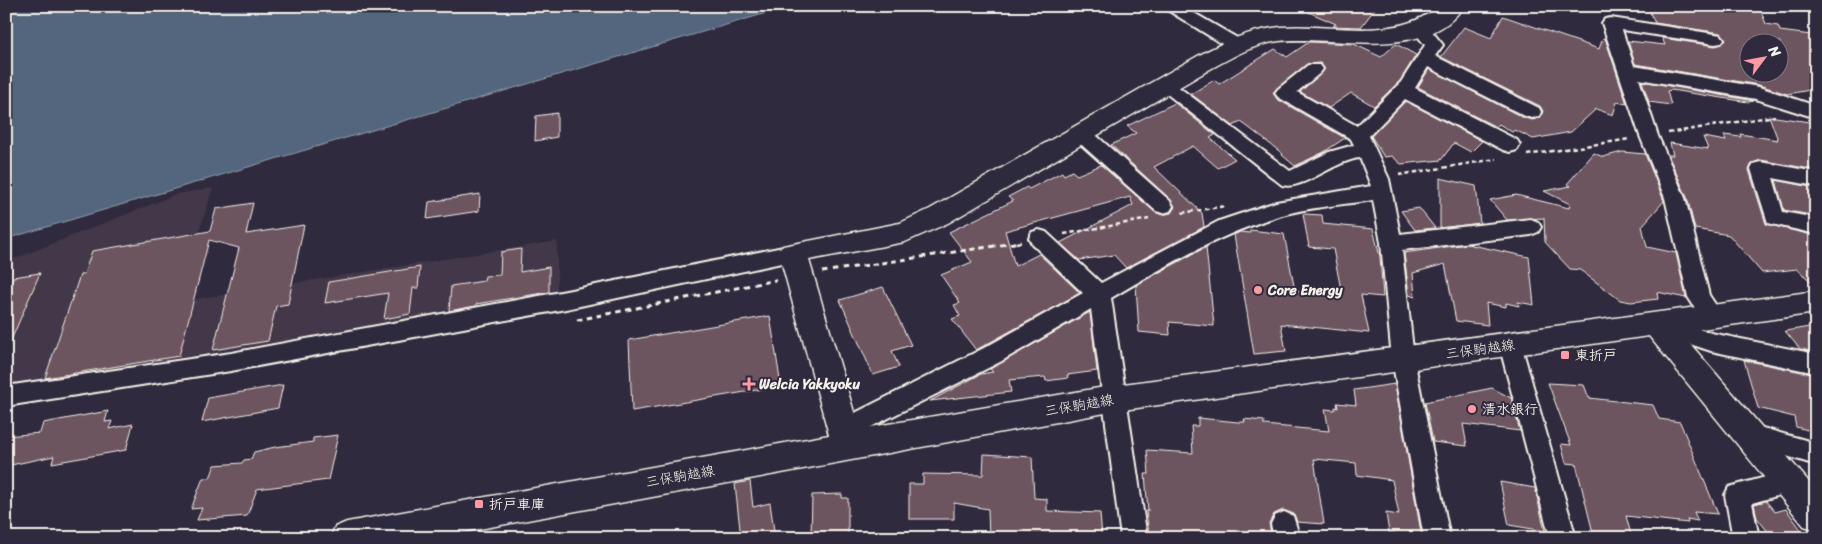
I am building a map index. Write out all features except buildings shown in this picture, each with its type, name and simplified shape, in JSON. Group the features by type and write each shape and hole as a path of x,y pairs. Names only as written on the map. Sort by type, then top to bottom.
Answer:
{"main road":[{"path":"846,438 796,264 906,232 939,216 1166,86 1256,38 1276,34 1374,36 1402,33 1420,28 1446,15 1454,6"},
{"name":"三保駒越線","path":"347,538 846,438 1116,398 1816,302"},
{"path":"1656,324 1816,515"}],"street":[{"path":"1169,6 1238,46"},
{"path":"1712,316 1699,297 1675,198 1649,136 1611,23 1715,39"},
{"path":"1166,86 1289,180 1336,157 1355,151 1363,143 1434,45 1420,28"},
{"path":"1426,58 1532,112"},
{"path":"1314,69 1284,92 1363,143 1381,185 1391,243 1403,359 1437,538"},
{"path":"1627,72 1759,93 1793,106 1816,112"},
{"path":"1403,90 1514,153"},
{"path":"1082,134 1165,213"},
{"path":"1816,179 1761,169 1775,218 1816,226"},
{"path":"846,438 1168,255 1226,226 1276,209 1381,185"},
{"path":"1391,243 1531,227"},
{"path":"1039,238 1100,295 1116,398 1134,538"},
{"path":"6,396 230,362 566,300 796,264"},
{"path":"1656,324 1711,342 1816,364"},
{"path":"1510,344 1563,538"},
{"path":"1748,434 1816,454"},
{"path":"1746,538 1738,495 1788,482"}],"path":[{"path":"1381,185 1514,153 1772,118 1793,106"},
{"path":"796,264 1039,238 1165,213 1234,204"}],"shaded area":[{"path":"213,188 177,302 557,241 557,297 6,386 6,270 11,260 177,194"}],"water":[{"path":"6,6 790,6 6,239"}],"place":[{"name":"Core Energy","path":"1258,290"},
{"name":"東折戸","path":"1565,355"},
{"name":"Welcia Yakkyoku","path":"749,384"},
{"name":"清水銀行","path":"1472,409"},
{"name":"折戸車庫","path":"479,504"}]}
